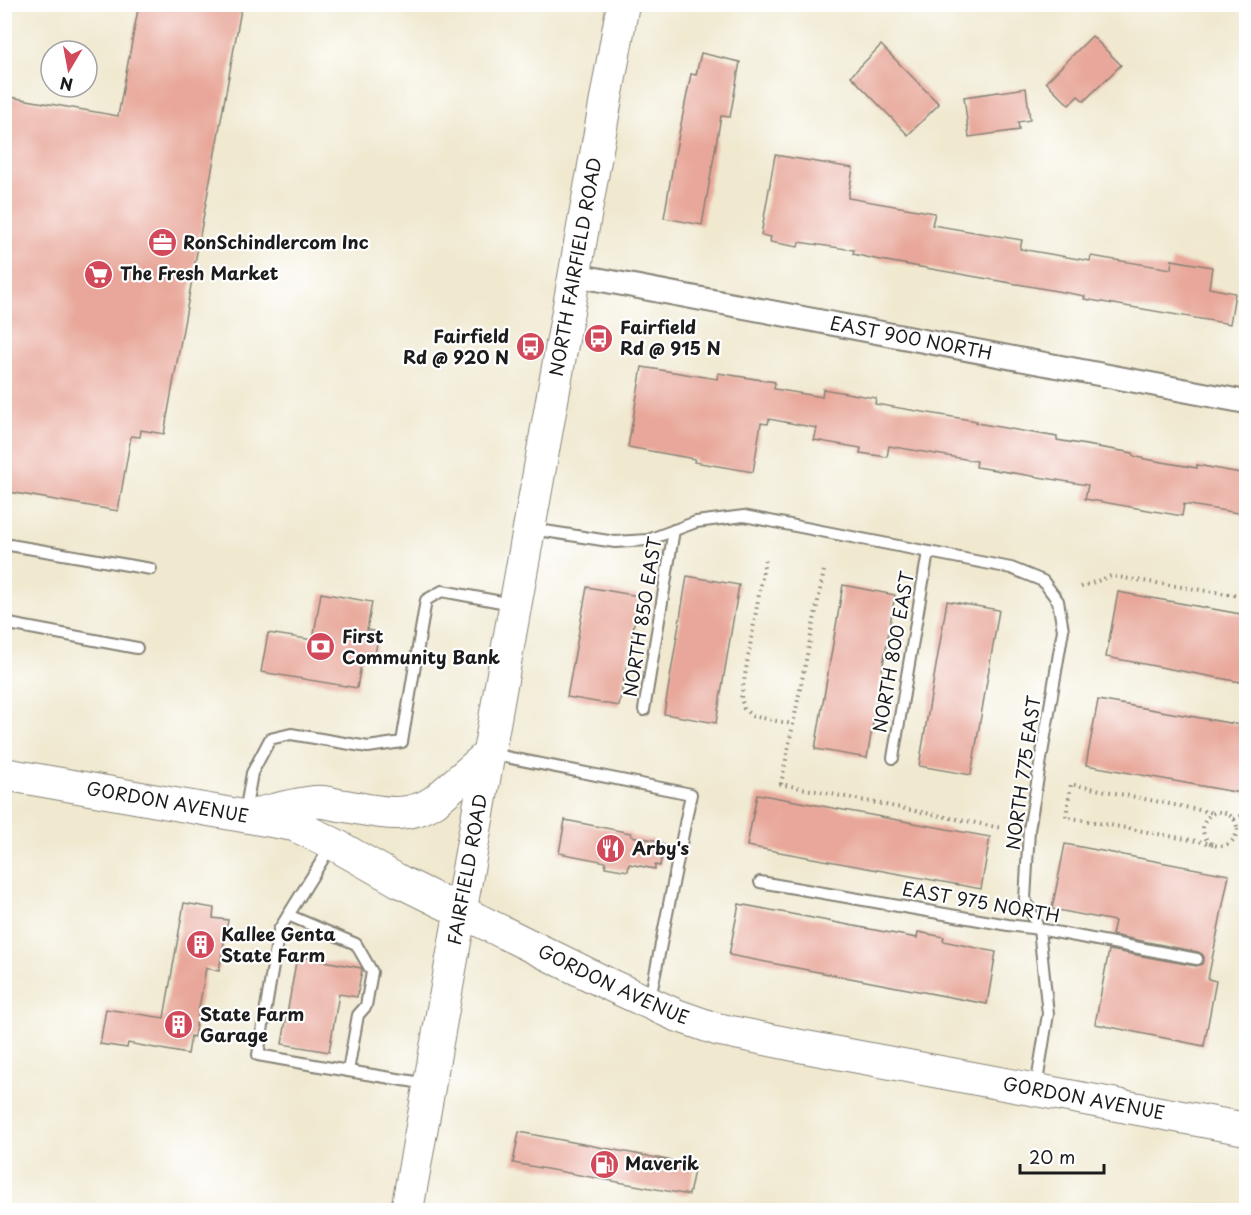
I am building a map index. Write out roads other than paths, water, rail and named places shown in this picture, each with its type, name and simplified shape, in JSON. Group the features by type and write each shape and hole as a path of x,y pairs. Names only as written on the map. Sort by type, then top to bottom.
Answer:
{"main road":[{"name":"NORTH FAIRFIELD ROAD","path":"529,529 623,4"},
{"name":"FAIRFIELD ROAD","path":"407,1210 529,529"},
{"path":"245,816 317,801 388,813 414,812 435,801 489,754"},
{"name":"GORDON AVENUE","path":"4,774 294,825 460,912 650,1003 697,1023 725,1031 1246,1129"}],"street":[{"name":"EAST 900 NORTH","path":"574,275 1246,402"}],"lane":[{"path":"529,529 615,542 648,540 696,522 744,516 928,552"},
{"name":"NORTH 850 EAST","path":"644,710 674,530"},
{"path":"4,544 151,568"},
{"name":"NORTH 775 EAST","path":"928,552 1011,568 1043,581 1058,601 1063,630 1029,831 1025,899 1039,929 1048,1014 1035,1090"},
{"name":"NORTH 800 EAST","path":"892,758 928,552"},
{"path":"245,816 252,773 270,739 291,734 368,747 402,742 426,600 442,591 515,605"},
{"path":"4,623 137,648"},
{"path":"489,754 691,794 650,1003"},
{"path":"332,843 279,930 258,1055 430,1084"},
{"name":"EAST 975 NORTH","path":"759,882 1039,929 1197,959"},
{"path":"288,915 356,944 372,972 366,1006 358,1015 348,1071"}],"place":[{"name":"RonSchindlercom Inc","path":"162,243"},
{"name":"The Fresh Market","path":"99,274"},
{"name":"Fairfield Rd @ 915 N","path":"599,338"},
{"name":"Fairfield Rd @ 920 N","path":"530,347"},
{"name":"First Community Bank","path":"321,647"},
{"name":"Arby's","path":"611,849"},
{"name":"Kallee Genta State Farm","path":"200,945"},
{"name":"State Farm Garage","path":"179,1025"},
{"name":"Maverik","path":"604,1164"}]}
